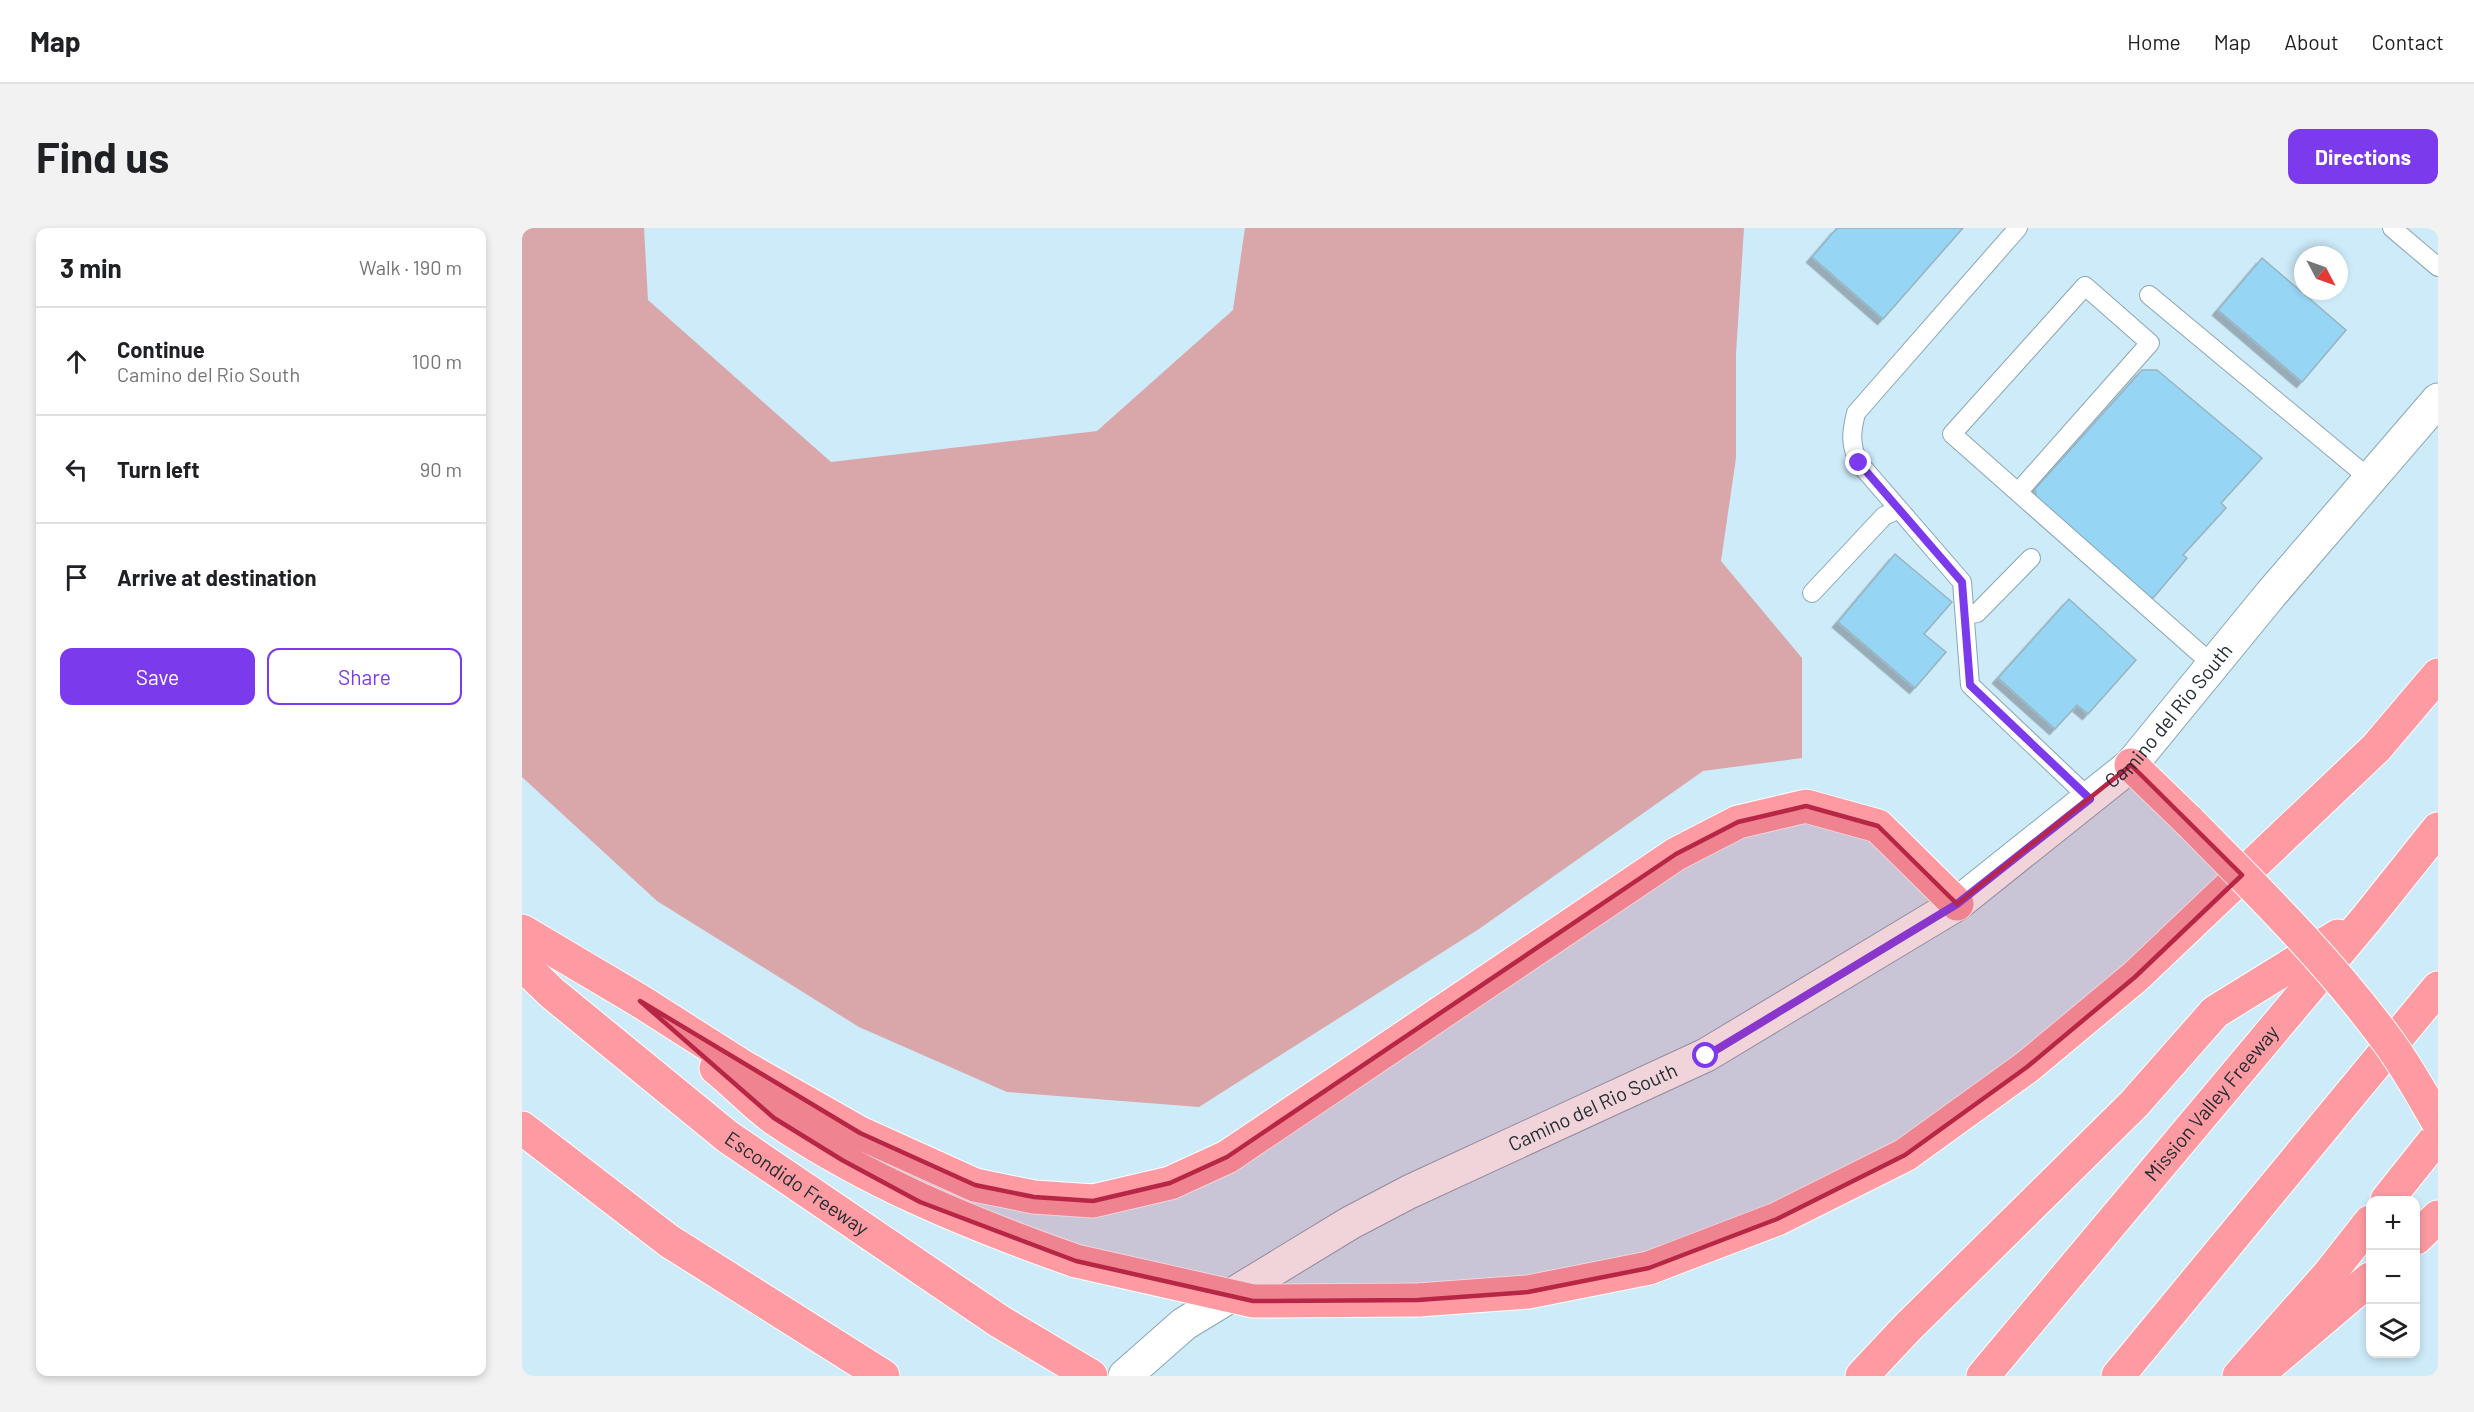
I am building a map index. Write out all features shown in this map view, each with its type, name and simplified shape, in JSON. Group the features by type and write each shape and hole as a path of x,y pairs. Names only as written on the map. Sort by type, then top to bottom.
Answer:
{"highway":[{"path":"640,1001 774,1118 842,1160 920,1202 999,1234 1076,1261 1253,1301 1418,1300 1528,1292 1649,1268 1777,1219 1905,1155 2027,1067 2135,977 2376,748 2438,675"},
{"path":"2131,765 2265,898 2340,980 2388,1042 2438,1122"},
{"path":"522,931 640,1001 742,1066 860,1133 975,1185 1034,1197 1093,1201 1170,1183 1227,1157 1676,854 1738,822 1806,806 1878,826 1957,904"},
{"name":"Mission Valley Freeway","path":"1983,1376 2367,918 2438,829"},
{"path":"1862,1376 1907,1328 2134,1104 2215,1012 2367,918"},
{"name":"Escondido Freeway","path":"522,964 552,993 728,1137 999,1321 1091,1376"},
{"path":"2118,1376 2438,988"},
{"path":"522,1128 669,1241 883,1376"},
{"path":"2390,1196 2438,1136"},
{"path":"2420,1233 2438,1217"},
{"path":"2239,1376 2330,1273 2366,1227"},
{"path":"2253,1376 2311,1331 2366,1283"}],"street":[{"name":"Camino del Rio South","path":"1125,1376 1184,1324 1350,1223 1409,1192 1706,1056 1957,904 2131,765 2271,594 2438,400"}],"lane":[{"path":"2018,228 1856,413 1851,431 1851,447 1859,463 1962,582 1970,685 2090,799"},
{"path":"2392,228 2438,267"},
{"path":"2019,491 2150,343 2085,286 1952,434 2213,665"},
{"path":"2149,295 2370,478"},
{"path":"1812,593 1884,516 1899,509"},
{"path":"1965,615 1977,613 2031,558"},
{"path":"522,976 552,993"}],"highlighted area":[{"path":"2131,765 2242,875 2135,977 2027,1067 1905,1155 1777,1219 1649,1268 1528,1292 1418,1300 1253,1301 1076,1261 920,1202 842,1160 774,1118 640,1001 860,1133 975,1185 1034,1197 1093,1201 1170,1183 1227,1157 1676,854 1738,822 1806,806 1878,826 1957,904"}],"shaded area":[{"path":"522,228 644,228 648,300 831,462 1097,431 1233,310 1245,228 1744,228 1736,354 1736,458 1721,561 1802,658 1802,758 1703,771 1479,929 1199,1107 1007,1092 859,1027 657,901 522,777"}],"building":[{"path":"1837,228 1963,228 1883,319 1812,257"},
{"path":"2262,258 2294,285 2294,300 2311,300 2346,330 2302,382 2218,310"},
{"path":"2142,370 2157,370 2262,458 2221,503 2226,508 2183,555 2187,558 2154,597 2148,598 2038,505 2035,489"},
{"path":"1895,554 1952,602 1924,634 1946,652 1915,688 1838,622"},
{"path":"2069,599 2136,660 2088,714 2077,705 2055,729 1998,678"}],"route":[{"path":"1706,1056 1957,904 2090,799 1970,685 1962,582 1859,463"}]}
